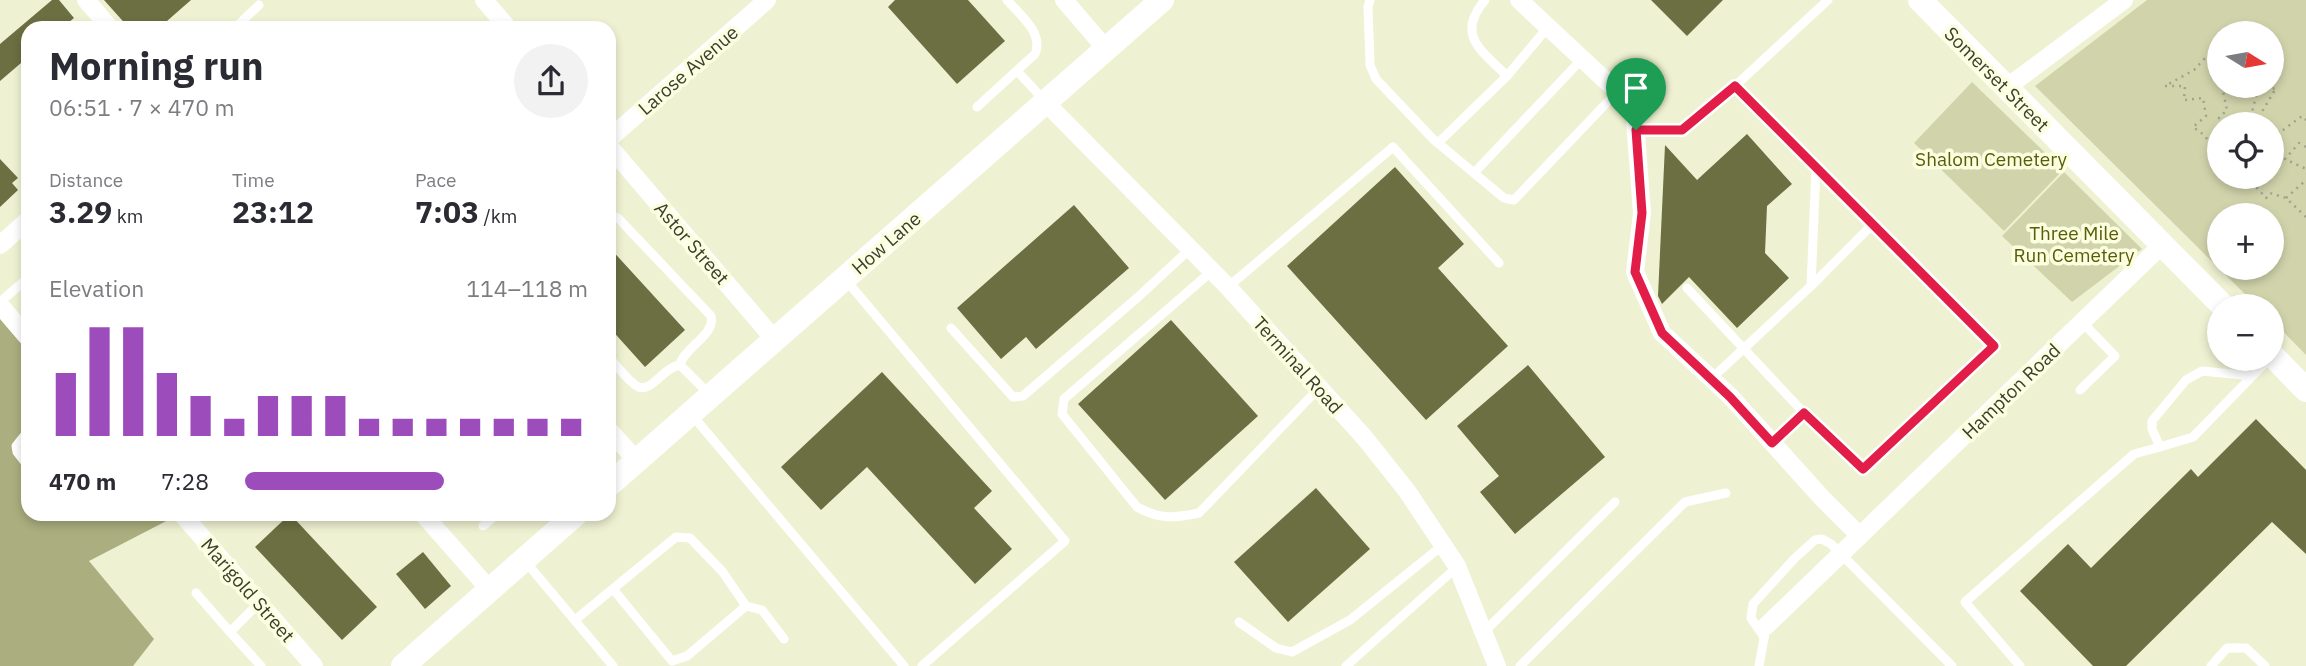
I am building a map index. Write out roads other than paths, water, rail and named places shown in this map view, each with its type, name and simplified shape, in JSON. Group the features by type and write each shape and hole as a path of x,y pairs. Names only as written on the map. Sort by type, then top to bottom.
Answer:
{"main road":[{"name":"How Lane","path":"616,479 1162,0"},
{"name":"Somerset Street","path":"1920,0 2211,294"},
{"path":"2284,369 2306,390"},
{"path":"403,666 567,521"}],"street":[{"path":"86,0 104,21"},
{"path":"484,0 502,21"},
{"name":"Larose Avenue","path":"616,133 767,0"},
{"path":"1065,0 1106,49"},
{"path":"1519,0 1634,107 1642,213 1635,272 1662,333 1711,379 1860,536"},
{"path":"2006,88 2123,0"},
{"name":"Terminal Road","path":"1045,102 1228,287 1373,448 1407,491 1457,566 1497,666"},
{"name":"Astor Street","path":"616,154 775,340"},
{"path":"0,245 21,226"},
{"name":"Hampton Road","path":"1765,632 1860,536 2162,245"},
{"path":"0,304 21,330"},
{"path":"616,438 637,461"},
{"name":"Marigold Street","path":"188,521 314,666"},
{"path":"429,521 490,590"}],"lane":[{"path":"977,107 1035,54 1039,45 1037,35 1007,0"},
{"path":"1370,0 1370,65 1376,79 1438,143 1504,198 1514,200 1618,91"},
{"path":"1485,0 1476,10 1470,24 1475,43 1507,76"},
{"path":"1636,130 1682,130 1735,86 1828,0"},
{"path":"242,21 259,5"},
{"path":"1438,143 1507,76 1548,27"},
{"path":"1474,173 1583,58"},
{"path":"1017,71 1045,102"},
{"path":"1687,288 1804,413 1863,469 1994,346 1735,86"},
{"path":"1228,287 1393,147 1499,263"},
{"path":"1811,286 1816,168"},
{"path":"616,217 711,316 710,328 682,356 680,365"},
{"path":"1711,379 1873,225"},
{"path":"951,328 1013,397 1023,396 1190,249"},
{"path":"1212,271 1064,399 1062,414 1137,507 1152,516 1173,518 1199,513 1319,388"},
{"path":"845,278 1065,541 922,666"},
{"path":"0,304 21,284"},
{"path":"2080,390 2115,356 2082,322"},
{"path":"616,365 636,386 643,388 650,386 671,366 680,365"},
{"path":"680,365 711,396"},
{"path":"2160,447 2152,429 2152,421 2186,380 2202,371 2252,376"},
{"path":"2020,666 1965,602 2134,454 2193,438 2257,371"},
{"path":"1772,443 1804,413"},
{"path":"691,414 904,666"},
{"path":"21,440 16,446 21,457"},
{"path":"1520,666 1685,502 1726,494"},
{"path":"1484,632 1615,502"},
{"path":"483,527 489,521"},
{"path":"575,620 676,537 690,538 722,571 746,606 762,610 784,639"},
{"path":"1759,666 1765,632 1751,618 1752,604 1795,558 1815,540 1822,539 1831,544 1952,666"},
{"path":"1239,622 1276,648 1292,652 1350,620 1443,545"},
{"path":"524,560 613,666"},
{"path":"1346,666 1457,566"},
{"path":"613,589 672,661 687,656 746,606"},
{"path":"196,593 261,666"},
{"path":"230,632 259,603"},
{"path":"2211,666 2227,648 2246,648 2265,666"}],"park label":[{"name":"Shalom Cemetery","path":"1991,159"},
{"name":"Three Mile Run Cemetery","path":"2074,244"}]}
